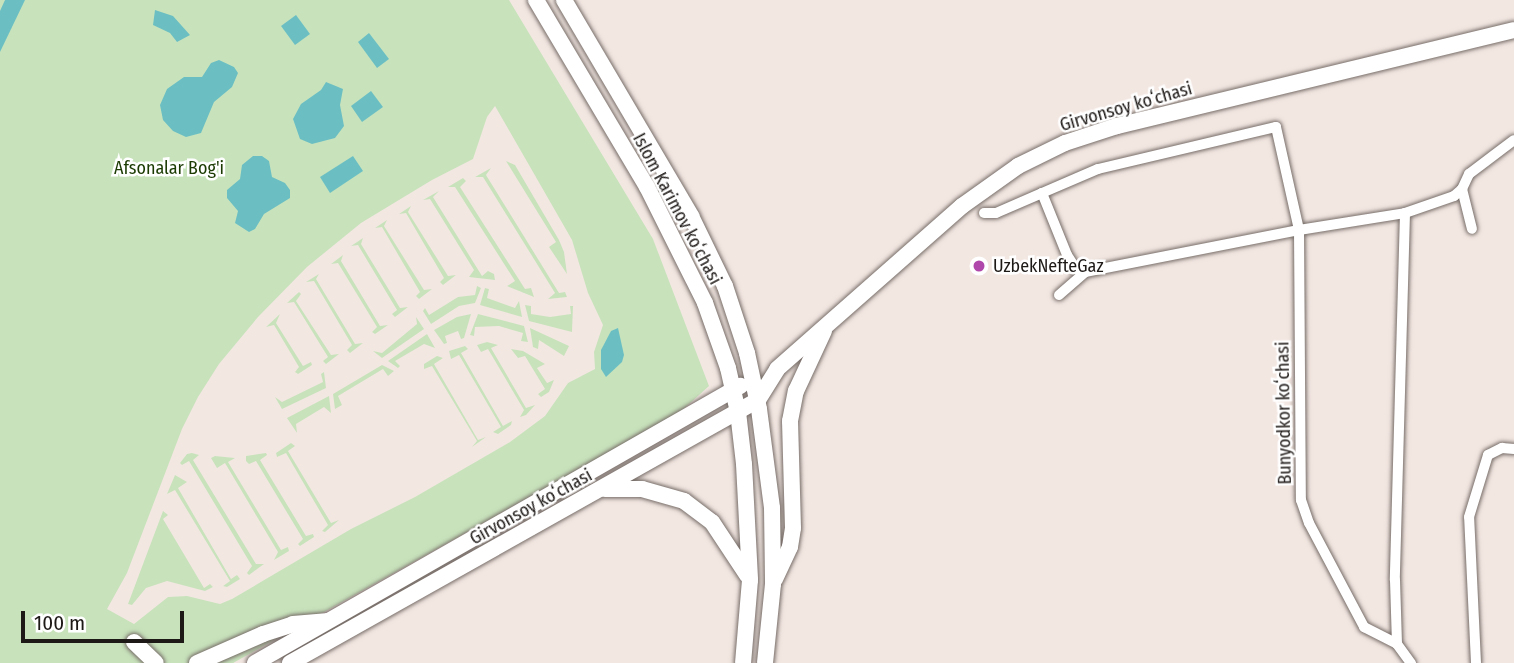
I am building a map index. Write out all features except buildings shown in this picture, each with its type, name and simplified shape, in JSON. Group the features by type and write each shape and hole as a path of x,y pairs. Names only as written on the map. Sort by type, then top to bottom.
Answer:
{"main road":[{"name":"Islom Karimov koʻchasi","path":"536,0 647,187 687,264 709,316 733,391 738,412 750,580 743,663"},
{"name":"Islom Karimov koʻchasi","path":"564,0 691,216 725,286 758,400 772,508 773,584 765,663"},
{"name":"Girvonsoy koʻchasi","path":"290,663 758,400 777,369 995,181 1065,143 1117,126 1222,99 1514,30"},
{"path":"773,584 790,547 793,528 790,421 796,391 828,324"},
{"name":"Girvonsoy koʻchasi","path":"255,663 752,378 777,369"},
{"path":"603,489 654,491 675,496 694,506 719,531 750,580"},
{"path":"197,663 293,624 332,621"},
{"path":"134,642 156,663"}],"street":[{"name":"Bunyodkor koʻchasi","path":"984,213 996,213 1098,169 1276,127 1299,230 1301,500 1309,523 1364,627 1397,644 1411,663"},
{"path":"1042,193 1067,255 1076,269 1085,272 1299,230 1405,213 1454,196 1462,189 1469,174 1514,140"},
{"path":"1462,189 1472,229"},
{"path":"1397,644 1395,580 1405,213"},
{"path":"1059,295 1085,272"},
{"path":"1476,663 1469,516 1488,455 1502,448 1514,449"}],"green space":[{"name":"Afsonalar Bog'i","path":"0,0 509,0 653,239 709,386 678,414 233,663 0,663","holes":["495,106 572,240 588,293 603,325 594,352 595,369 568,383 545,416 510,442 415,497 351,529 232,599 220,604 187,596 168,597 134,624 107,609 127,573 182,429 219,364 258,317 307,267 361,223 432,180 473,159 487,117"]},
{"path":"506,161 515,165 559,240 564,252 567,274 549,247 556,242"},
{"path":"491,168 486,175 559,293 565,292 567,297 548,299 555,293 483,177 475,177"},
{"path":"463,178 466,181 460,187 525,289 531,288 534,297 507,286 515,281 455,187 448,187"},
{"path":"439,191 433,197 482,276 488,271 494,274 495,280 469,277 474,270 430,199 423,200"},
{"path":"411,206 408,212 448,276 456,275 443,285 440,282 444,278 406,213 399,214"},
{"path":"387,220 384,226 424,290 432,289 419,299 416,296 420,292 382,227 375,228"},
{"path":"363,238 361,244 400,308 408,307 395,317 392,314 397,310 358,245 351,246"},
{"path":"343,255 341,261 380,326 388,325 375,334 372,332 377,327 338,263 331,264"},
{"path":"319,274 316,279 355,344 363,343 350,353 347,350 352,345 314,281 306,282"},
{"path":"477,286 481,288 475,303 459,306 431,324 423,311 425,308 429,315 458,297 475,295"},
{"path":"485,288 489,289 487,298 515,308 519,301 522,317 480,305"},
{"path":"299,292 301,294 296,301 331,355 339,354 326,364 323,361 328,357 294,302 287,303"},
{"path":"525,305 531,306 531,314 550,317 571,314 570,306 573,306 572,332 529,321"},
{"path":"280,314 276,323 303,366 311,362 312,365 298,374 295,372 299,367 274,325 266,327"},
{"path":"471,314 464,338 461,339 458,331 445,336 447,343 444,344 434,330 457,317"},
{"path":"478,314 524,326 528,342 521,341 523,333 499,326 475,327 474,336 470,335"},
{"path":"416,317 424,329 382,358 373,351 382,353 417,324"},
{"path":"530,328 569,346 564,356 539,340 538,349 533,347"},
{"path":"427,334 435,348 424,344 395,361 400,366 398,368 388,361"},
{"path":"487,342 498,345 491,348 526,408 535,405 526,415 520,417 524,410 488,349 481,352 477,345"},
{"path":"465,346 468,349 461,353 503,426 512,421 511,425 498,434 493,432 501,427 459,355 451,359 449,351"},
{"path":"511,349 523,351 545,364 537,368 547,383 554,380 549,392 541,397 538,394 545,389 525,356 518,358"},
{"path":"437,356 443,358 434,364 478,440 486,437 472,447 477,441 432,366 424,369 424,364"},
{"path":"382,365 394,371 388,376 383,369 338,396 342,405 335,409 333,394"},
{"path":"324,372 326,388 282,409 275,397 282,402 323,382 321,374"},
{"path":"329,396 331,413 324,407 296,424 297,433 287,418"},
{"path":"291,443 295,446 288,451 331,523 339,520 325,532 322,531 328,525 286,453 277,457 276,453"},
{"path":"266,453 260,460 306,536 313,534 314,537 300,546 298,544 303,539 256,461 249,464 246,461 246,456"},
{"path":"187,454 199,455 193,460 256,564 264,564 249,575 247,573 252,566 189,461 182,465 180,463"},
{"path":"211,458 235,458 228,462 281,550 288,547 289,551 274,560 278,552 225,463 217,468"},
{"path":"175,475 187,482 178,488 231,579 237,575 240,579 227,587 223,586 230,581 175,490 167,494"},
{"path":"163,511 168,515 163,519 204,588 210,584 213,587 205,591 167,581 146,588 132,605 128,604"}],"water":[{"path":"5,0 25,0 0,52 0,11"},
{"path":"155,10 173,16 190,35 177,42 170,33 153,25"},
{"path":"296,15 310,34 295,45 281,26"},
{"path":"369,33 389,59 377,68 358,42"},
{"path":"219,60 234,67 238,73 232,87 214,102 201,133 186,137 173,131 163,120 160,105 167,89 184,77 202,77 211,63"},
{"path":"326,82 343,89 340,105 344,126 335,138 312,144 300,139 293,119 301,104 321,90"},
{"path":"371,91 383,107 362,122 351,106"},
{"path":"253,156 262,156 269,161 272,177 285,183 290,190 290,198 264,214 255,229 249,232 235,223 238,211 227,198 227,190 240,179 242,165"},
{"path":"353,156 363,171 330,193 320,177"},
{"path":"618,328 624,355 622,362 606,377 601,369 601,350 611,331"}],"place":[{"name":"UzbekNefteGaz","path":"979,266"}]}
